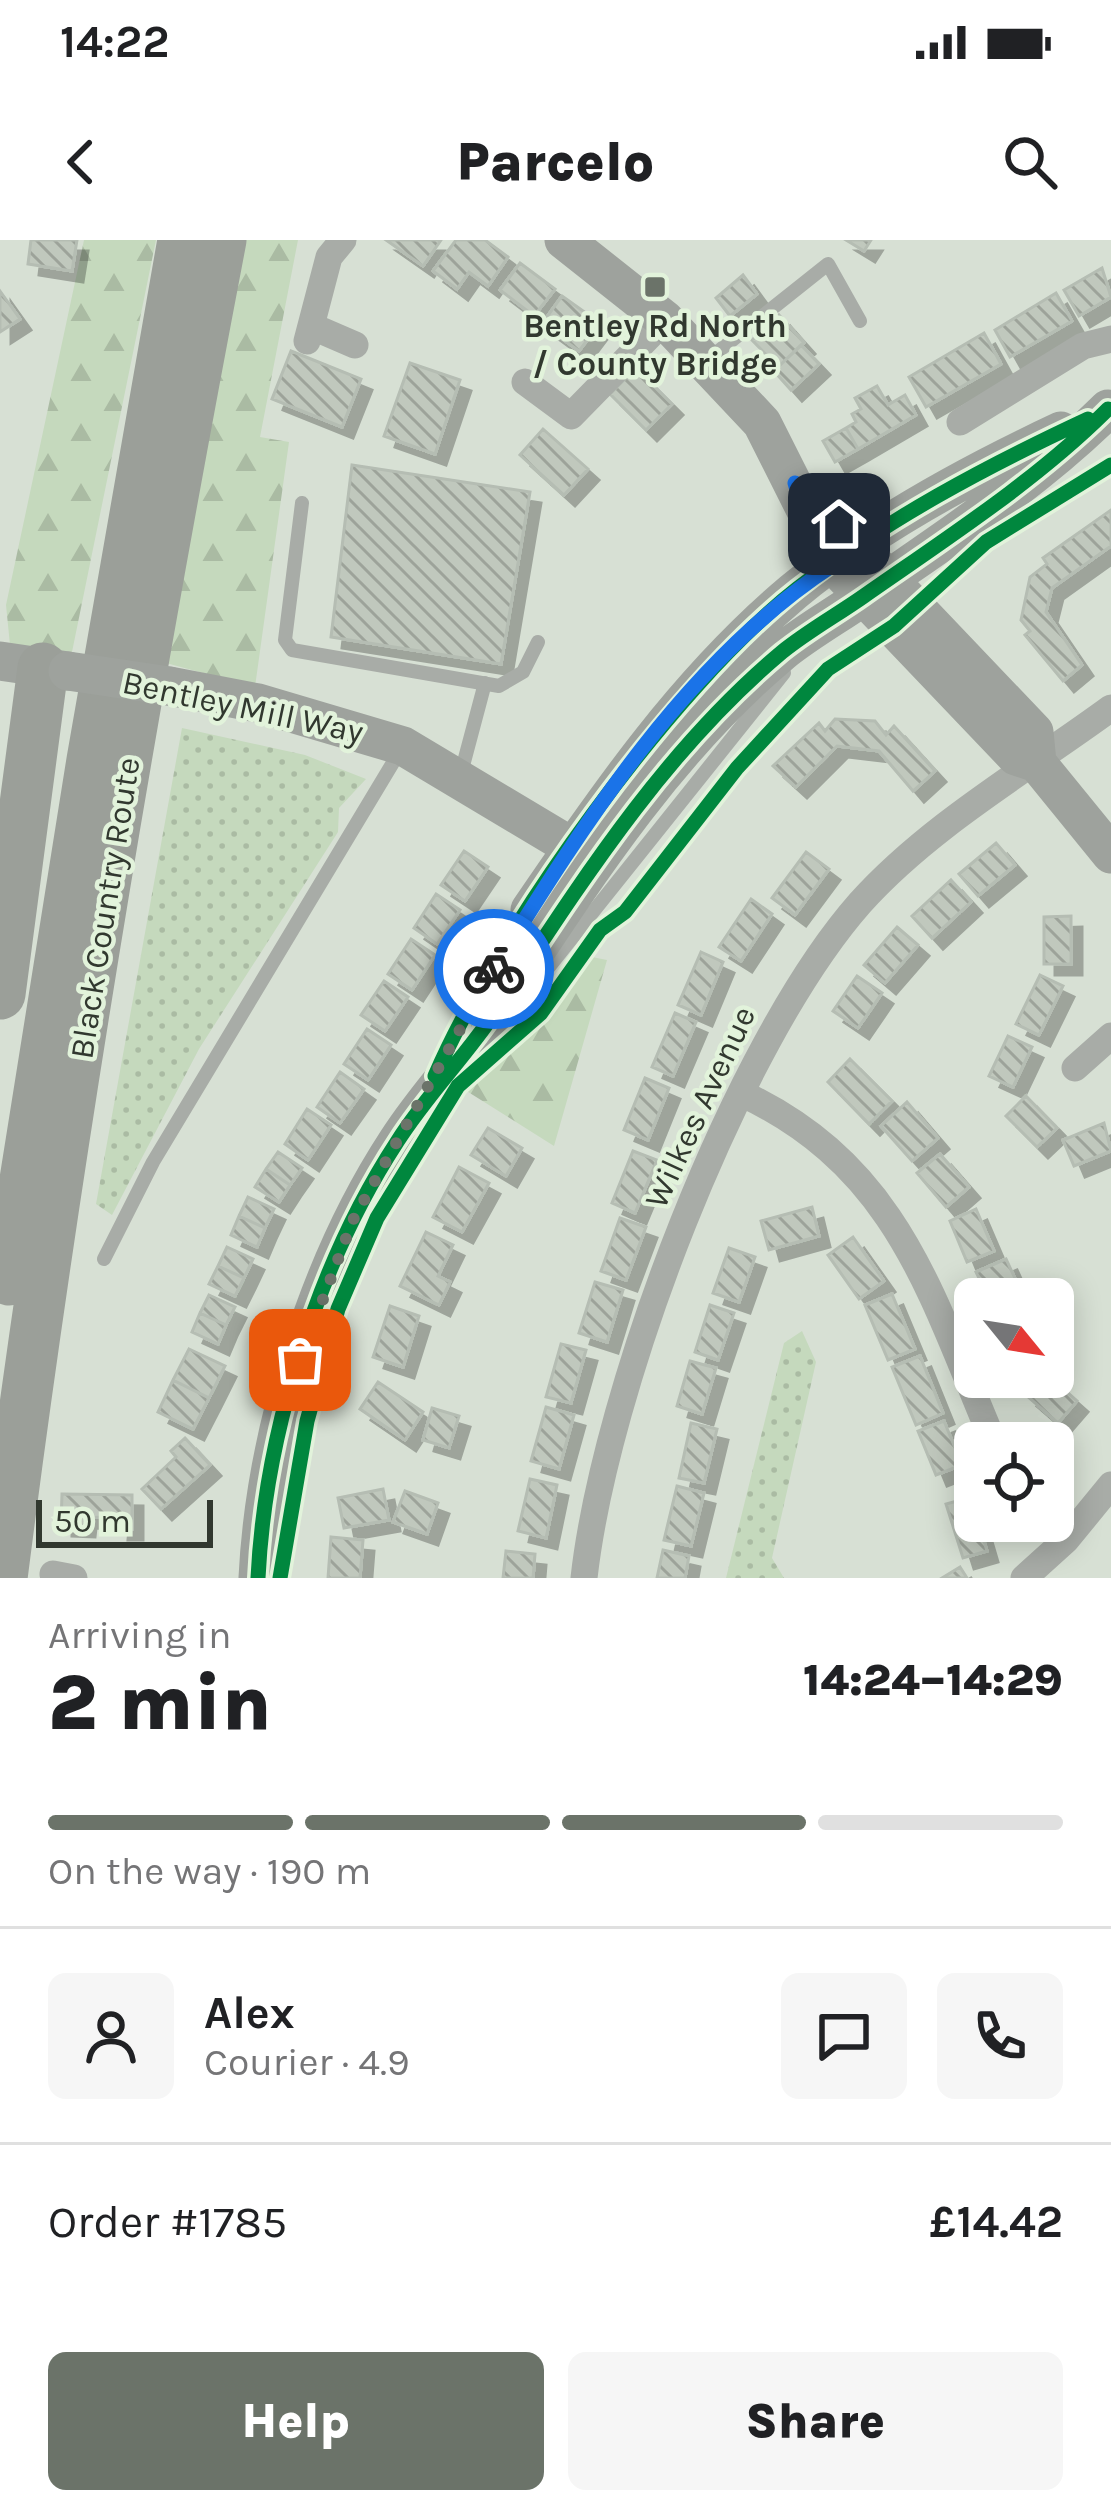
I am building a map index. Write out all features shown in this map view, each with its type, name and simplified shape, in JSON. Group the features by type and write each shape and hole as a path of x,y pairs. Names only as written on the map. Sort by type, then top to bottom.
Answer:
{"highway":[{"name":"Black Country Route","path":"0,1340 81,826 183,240"},
{"name":"Black Country Route","path":"2,1578 24,1407 124,785 221,240"},
{"path":"0,994 37,667"}],"main road":[{"path":"565,240 664,320 762,423 795,483 804,514 874,589 894,626 1016,756 1037,763 1111,854"},
{"path":"426,1098 470,1052 668,719 733,647 799,587 986,466 1110,408"},
{"path":"258,1578 280,1441 315,1310 372,1183 426,1098 450,1040 585,854 722,707 823,621 1065,452 1110,408"},
{"name":"Bentley Mill Way","path":"37,667 169,686 281,709 403,746 585,854"}],"street":[{"path":"343,240 329,256 309,333 355,344"},
{"path":"524,382 571,416 664,320"},
{"path":"960,422 1083,346 1110,344"},
{"name":"Wilkes Avenue","path":"584,1578 620,1412 675,1248 803,974 863,900 957,819 1111,708"},
{"path":"1075,1068 1111,1036"},
{"path":"743,1094 790,1116 824,1143 904,1234 985,1422"},
{"path":"1074,1516 1111,1485"},
{"path":"1024,1578 1050,1542"}],"lane":[{"path":"706,361 828,264 860,320"},
{"path":"302,503 285,640 292,650 484,683 514,681 538,642"},
{"path":"470,1052 540,986 823,621"},
{"path":"460,778 484,683"},
{"path":"104,1259 153,1162 403,746"}],"green space":[{"path":"84,240 156,240 72,652 10,645 6,605"},
{"path":"243,240 298,240 260,437 289,442 255,687 166,663"},
{"path":"182,728 305,755 366,779 339,808 338,832 199,1049 112,1215 96,1204"},
{"path":"592,957 607,960 554,1146 465,1090 547,1018"},
{"path":"802,1331 816,1362 772,1558 784,1578 726,1578 784,1343"}],"building":[{"path":"31,240 77,240 72,271 28,264"},
{"path":"386,240 441,240 423,266"},
{"path":"456,240 485,240 508,257 488,286 469,272 457,289 433,271"},
{"path":"846,240 871,240 864,251"},
{"path":"520,263 555,289 534,316 500,290"},
{"path":"1102,268 1111,297 1079,316 1064,290"},
{"path":"743,275 757,294 730,316 716,298"},
{"path":"0,291 20,319 0,332"},
{"path":"1056,293 1072,321 1010,357 995,330"},
{"path":"562,296 600,323 579,351 542,324"},
{"path":"779,315 804,343 778,367 752,340"},
{"path":"984,333 1001,364 926,407 909,377"},
{"path":"801,345 819,364 791,390 774,371"},
{"path":"291,351 361,379 342,427 272,399"},
{"path":"410,363 460,380 435,454 384,436"},
{"path":"636,368 672,404 646,430 610,394"},
{"path":"877,386 888,405 905,395 916,415 858,449 846,428 856,422 852,414 861,409 855,398"},
{"path":"846,428 858,449 835,462 823,441"},
{"path":"543,429 588,469 564,495 520,455"},
{"path":"352,465 530,492 501,664 331,637"},
{"path":"1111,510 1111,546 1052,588 1046,612 1082,665 1063,681 1025,635 1030,631 1021,620 1030,577 1047,564 1043,558"},
{"path":"835,719 875,721 886,735 894,726 935,771 913,791 879,751 837,746 796,787 773,766 819,723 825,731"},
{"path":"996,843 1015,865 978,896 959,874"},
{"path":"464,851 488,867 465,901 441,885"},
{"path":"806,852 829,869 795,915 772,898"},
{"path":"951,880 971,902 932,938 912,916"},
{"path":"436,894 460,910 437,944 414,928"},
{"path":"751,899 772,914 741,961 719,947"},
{"path":"1071,916 1071,964 1044,964 1044,917"},
{"path":"897,927 918,945 885,983 864,965"},
{"path":"411,939 435,955 412,990 388,974"},
{"path":"701,952 723,962 701,1015 678,1005"},
{"path":"1040,975 1063,986 1039,1035 1016,1024"},
{"path":"857,976 882,993 858,1028 833,1011"},
{"path":"384,981 408,997 385,1031 361,1015"},
{"path":"675,1013 696,1022 673,1076 652,1067"},
{"path":"367,1029 391,1045 368,1080 344,1064"},
{"path":"1008,1036 1032,1047 1013,1087 989,1076"},
{"path":"850,1059 892,1101 869,1124 828,1082"},
{"path":"340,1072 364,1089 340,1123 317,1107"},
{"path":"645,1078 669,1088 648,1140 624,1130"},
{"path":"1026,1096 1057,1128 1037,1147 1006,1116"},
{"path":"907,1102 938,1138 912,1161 881,1126"},
{"path":"307,1109 331,1125 308,1160 285,1144"},
{"path":"1104,1123 1111,1151 1074,1166 1063,1140"},
{"path":"488,1128 522,1148 506,1176 471,1155"},
{"path":"633,1151 657,1160 635,1213 612,1203"},
{"path":"278,1152 302,1168 290,1185 266,1169"},
{"path":"940,1154 969,1187 946,1207 917,1173"},
{"path":"459,1167 489,1183 462,1232 433,1217"},
{"path":"266,1169 290,1185 279,1202 255,1187"},
{"path":"248,1197 274,1209 265,1228 239,1216"},
{"path":"812,1207 819,1236 769,1250 761,1221"},
{"path":"976,1209 994,1251 967,1262 950,1221"},
{"path":"239,1216 265,1228 257,1247 231,1235"},
{"path":"620,1218 646,1227 626,1280 601,1271"},
{"path":"426,1232 453,1245 438,1276 450,1282 439,1305 400,1286"},
{"path":"853,1237 884,1281 859,1299 828,1255"},
{"path":"227,1247 253,1259 244,1278 218,1266"},
{"path":"729,1248 755,1257 739,1302 713,1293"},
{"path":"1006,1259 1015,1278 979,1278 976,1272"},
{"path":"218,1266 244,1278 235,1296 209,1284"},
{"path":"595,1282 623,1290 607,1342 579,1333"},
{"path":"892,1294 915,1349 888,1360 865,1305"},
{"path":"209,1295 235,1307 226,1325 200,1313"},
{"path":"710,1305 734,1313 718,1360 695,1352"},
{"path":"390,1306 419,1316 403,1367 373,1357"},
{"path":"200,1313 226,1325 218,1344 192,1332"},
{"path":"561,1344 586,1350 571,1403 546,1397"},
{"path":"189,1349 225,1366 209,1398 173,1380"},
{"path":"920,1356 943,1413 916,1425 892,1367"},
{"path":"690,1361 716,1368 702,1414 677,1406"},
{"path":"173,1380 209,1398 193,1429 158,1412"},
{"path":"378,1382 423,1412 405,1440 360,1409"},
{"path":"1029,1398 1074,1398 1077,1401 1057,1422"},
{"path":"546,1407 574,1415 559,1469 531,1461"},
{"path":"432,1408 459,1416 449,1448 423,1440"},
{"path":"944,1421 954,1445 954,1468 936,1475 918,1431"},
{"path":"691,1423 717,1429 704,1483 679,1478"},
{"path":"185,1438 210,1465 161,1509 142,1489 176,1457 171,1451"},
{"path":"530,1479 557,1485 546,1538 518,1531"},
{"path":"677,1486 704,1493 691,1546 664,1540"},
{"path":"383,1489 389,1520 344,1528 338,1498"},
{"path":"405,1491 438,1503 427,1534 393,1522"},
{"path":"62,1494 132,1495 132,1529 117,1529 118,1518 85,1517 84,1526 61,1525"},
{"path":"954,1502 954,1529 946,1504"},
{"path":"331,1537 363,1540 360,1578 328,1578"},
{"path":"958,1542 984,1542 987,1551 963,1558"},
{"path":"663,1550 689,1556 685,1578 657,1578"},
{"path":"506,1551 535,1554 533,1578 503,1578"},
{"path":"960,1567 967,1578 942,1578"}],"cycle path":[{"path":"258,1578 284,1408 300,1351 343,1241 397,1142 488,1023 628,818 700,731 782,652 990,507 1108,409"},
{"path":"435,1076 501,952 593,814 644,748 748,632 797,589 901,517 1088,419"},
{"path":"280,1578 307,1421 338,1309 377,1218 458,1086 541,1013 600,930 625,912 737,768 828,669 894,626 986,542 1111,465"}],"way so far":[{"path":"300,1360 335,1257 353,1220 426,1098 450,1040 494,969"}],"place":[{"name":"Bentley Rd North / County Bridge","path":"655,287"}],"route":[{"path":"494,969 573,847 668,719 733,647 799,587 833,565 804,514 795,483 839,524"}]}
